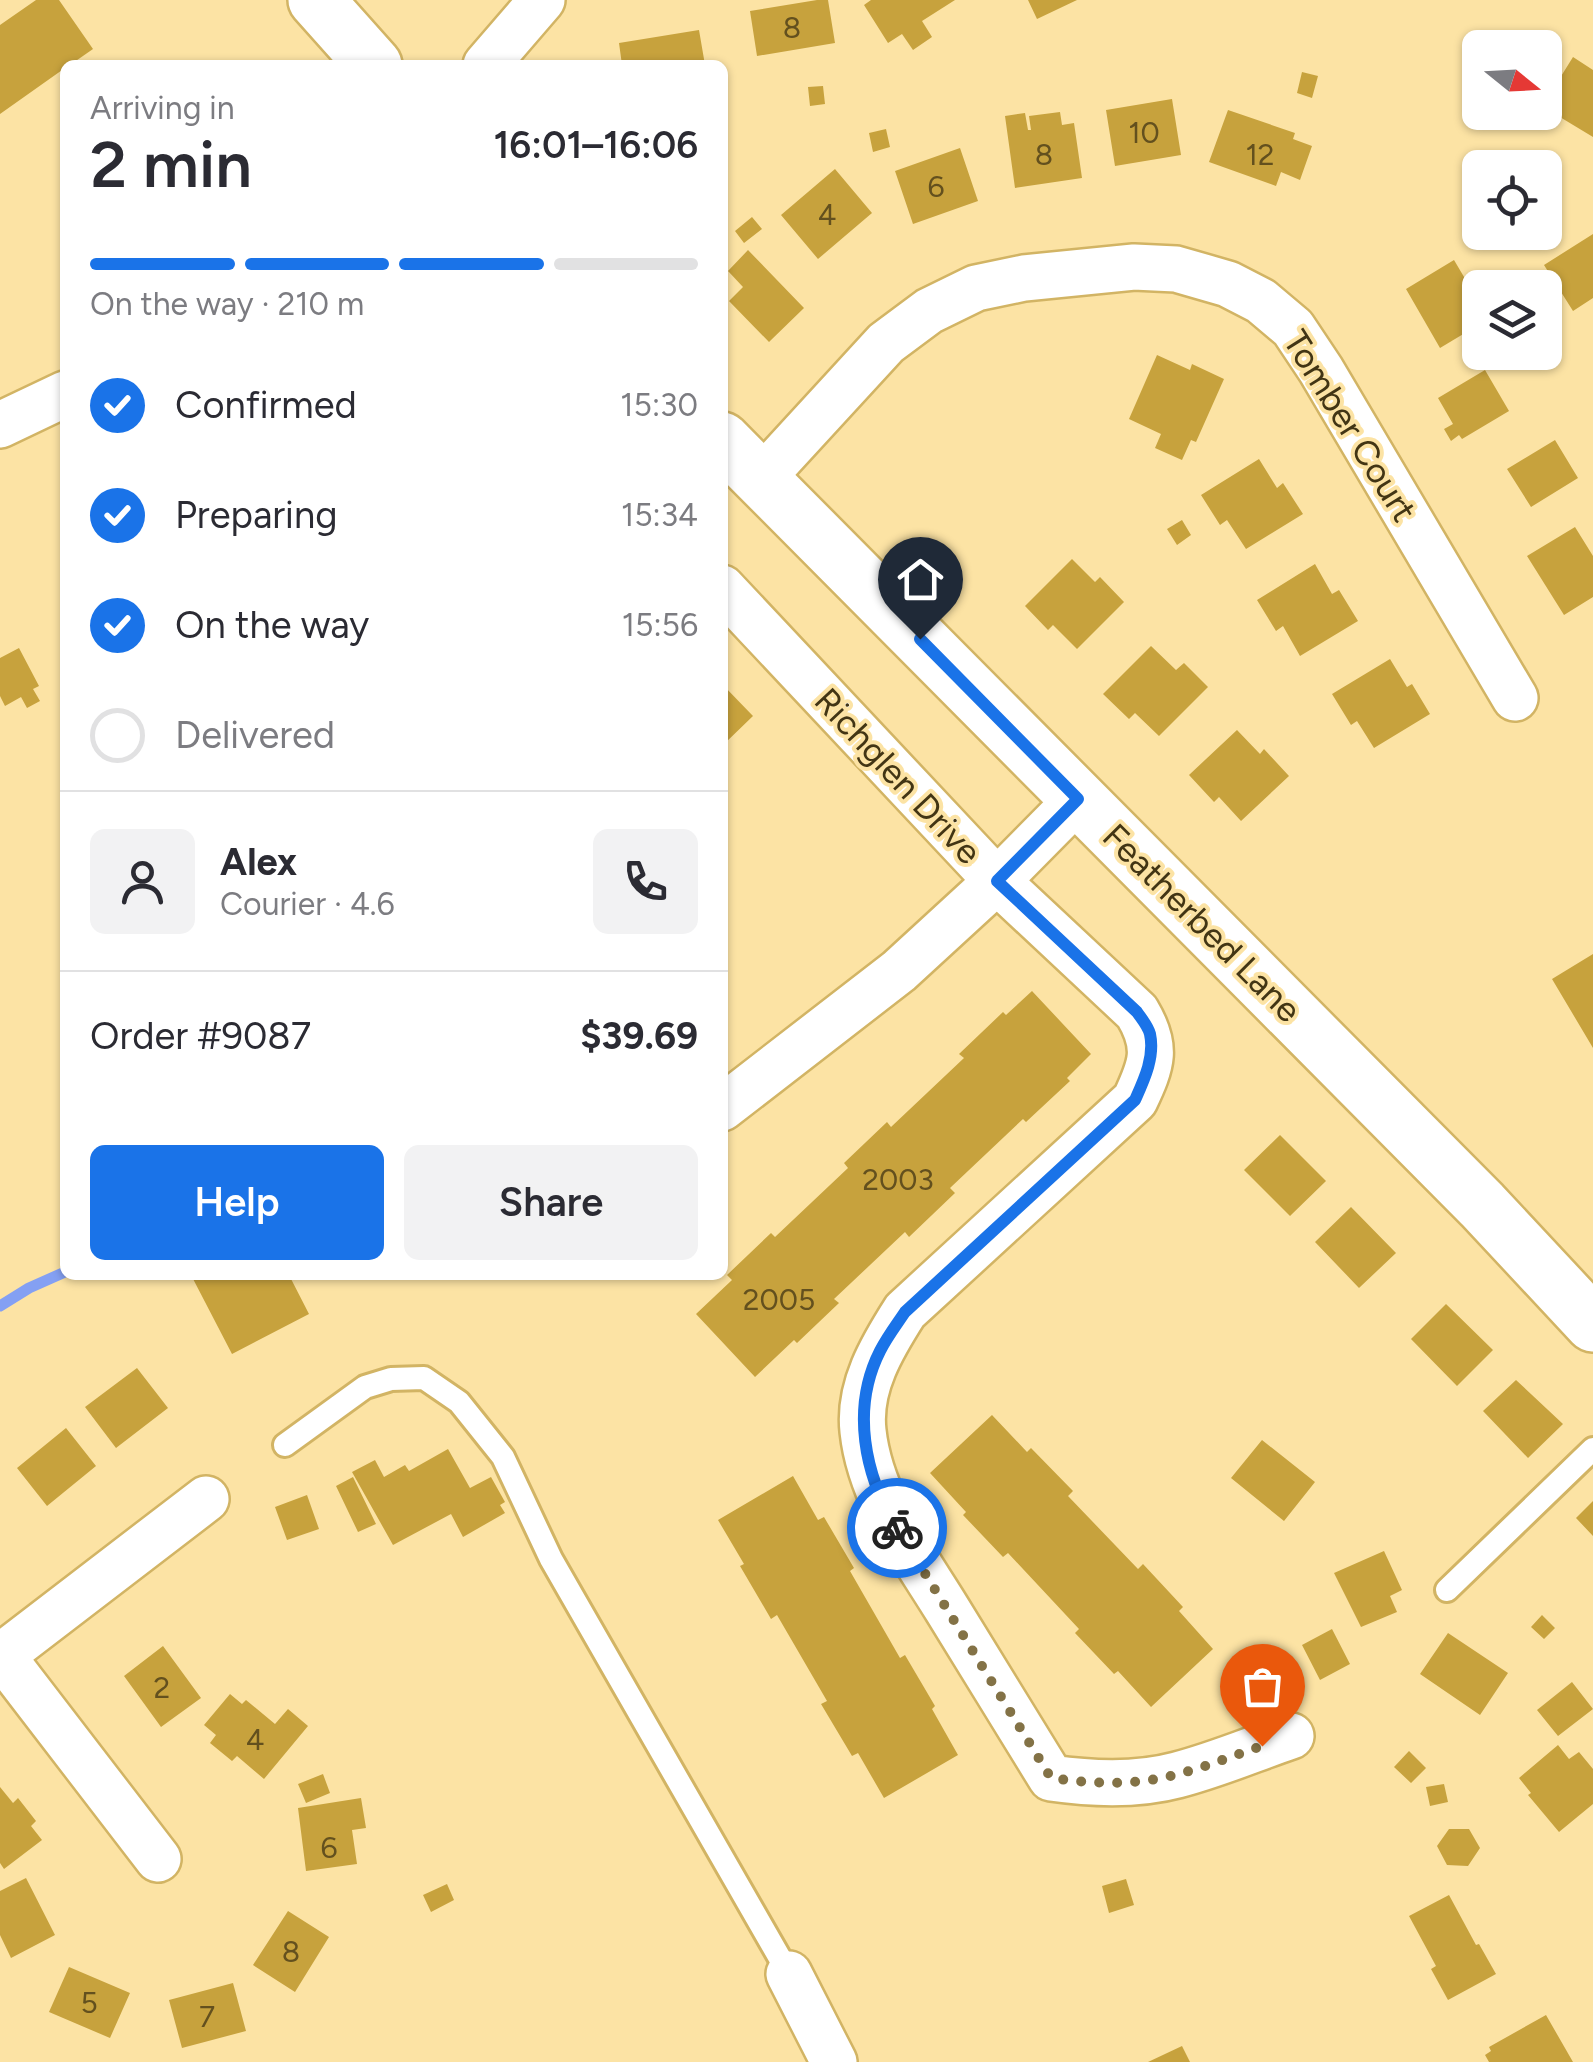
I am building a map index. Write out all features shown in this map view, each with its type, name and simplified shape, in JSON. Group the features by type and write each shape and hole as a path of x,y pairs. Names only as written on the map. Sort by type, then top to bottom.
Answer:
{"street":[{"path":"316,0 370,60"},
{"path":"490,60 542,0"},
{"name":"Tomber Court","path":"761,479 886,343 929,311 976,288 1024,278 1134,267 1176,269 1228,284 1261,302 1292,328 1321,370 1514,698"},
{"path":"0,424 60,396"},
{"name":"Featherbed Lane","path":"728,446 1482,1205 1593,1324"},
{"name":"Richglen Drive","path":"728,594 997,881 1137,1012 1150,1032 1147,1075 1135,1100 905,1312 880,1351 867,1387 862,1428 870,1465 890,1516 1051,1778 1088,1783 1176,1775 1291,1736"},
{"path":"728,1103 899,971 997,881 1078,799"},
{"path":"158,1858 1,1657 206,1500"},
{"path":"789,1974 834,2062"}],"lane":[{"path":"285,1445 365,1387 391,1379 424,1378 459,1402 503,1458 551,1560 789,1974"},
{"path":"1447,1590 1593,1449"}],"building":[{"path":"36,0 59,0 93,49 77,60 60,60 60,72 0,114 0,25"},
{"path":"828,0 835,43 757,56 750,11"},
{"path":"871,0 955,0 922,21 932,37 913,50 902,34 888,43 864,5"},
{"path":"1028,0 1077,0 1037,19"},
{"path":"699,30 704,60 621,60 619,43"},
{"path":"1573,57 1593,70 1593,137 1562,118 1562,75"},
{"path":"1302,72 1318,76 1312,98 1297,93"},
{"path":"823,86 825,104 810,106 808,87"},
{"path":"1172,99 1181,155 1115,166 1106,110"},
{"path":"1228,110 1295,133 1293,139 1312,146 1300,180 1281,172 1276,186 1209,162"},
{"path":"1060,112 1062,125 1074,123 1082,178 1015,188 1005,116 1025,113 1031,130 1029,116"},
{"path":"886,129 890,147 873,152 869,133"},
{"path":"960,148 978,201 913,224 895,171"},
{"path":"835,169 872,213 818,259 781,215"},
{"path":"752,217 762,229 744,243 735,231"},
{"path":"1593,234 1593,298 1573,311 1562,294 1562,270 1547,270 1544,265"},
{"path":"748,250 804,308 769,342 729,301 743,287 728,271"},
{"path":"1454,260 1462,274 1462,335 1440,348 1406,289"},
{"path":"1157,355 1190,370 1192,364 1224,379 1196,442 1191,440 1182,460 1155,448 1161,434 1129,419"},
{"path":"1485,370 1509,411 1462,439 1459,435 1451,441 1444,429 1453,424 1438,398"},
{"path":"1555,440 1578,478 1531,507 1507,469"},
{"path":"1259,459 1277,488 1283,483 1303,514 1246,549 1227,520 1220,525 1201,495"},
{"path":"1182,520 1191,535 1177,545 1167,529"},
{"path":"1575,527 1593,556 1593,597 1564,615 1527,556"},
{"path":"1072,559 1095,582 1100,577 1124,602 1077,649 1053,625 1048,630 1025,606"},
{"path":"1315,564 1332,594 1339,590 1358,621 1300,656 1283,626 1276,631 1257,600"},
{"path":"1151,646 1176,670 1184,663 1208,687 1159,736 1135,713 1129,719 1103,694"},
{"path":"19,648 39,686 33,689 40,701 27,708 21,697 5,706 0,696 0,658"},
{"path":"1390,659 1407,687 1412,684 1430,714 1374,748 1357,721 1351,725 1332,694"},
{"path":"728,690 753,716 728,740"},
{"path":"1237,730 1260,754 1264,749 1289,776 1241,821 1219,797 1214,802 1189,775"},
{"path":"1593,954 1593,1048 1552,979"},
{"path":"1032,991 1091,1054 1067,1078 1070,1081 950,1188 955,1193 909,1237 905,1232 834,1299 839,1303 755,1377 696,1314 732,1280 728,1274 771,1233 775,1237 848,1168 844,1163 887,1122 891,1127 964,1058 959,1054 1003,1012 1006,1015"},
{"path":"1280,1135 1326,1181 1290,1216 1244,1170"},
{"path":"1351,1207 1396,1253 1359,1288 1315,1242"},
{"path":"194,1280 292,1280 309,1314 232,1354"},
{"path":"1446,1304 1493,1350 1457,1386 1411,1339"},
{"path":"137,1368 168,1408 116,1448 85,1407"},
{"path":"1516,1380 1563,1424 1528,1458 1483,1411"},
{"path":"992,1415 1027,1452 1031,1448 1073,1491 1068,1496 1138,1569 1143,1564 1183,1607 1179,1611 1213,1649 1151,1707 1075,1633 1079,1629 1008,1553 1003,1557 963,1515 966,1512 930,1473"},
{"path":"66,1428 96,1466 47,1506 17,1468"},
{"path":"1262,1440 1315,1482 1284,1521 1231,1478"},
{"path":"448,1449 470,1488 491,1477 505,1502 500,1505 505,1513 463,1537 451,1514 393,1545 352,1472 375,1460 384,1477 405,1465 409,1471"},
{"path":"793,1476 818,1520 824,1517 900,1658 905,1655 935,1706 932,1709 958,1755 884,1798 858,1753 852,1756 821,1704 827,1701 777,1615 771,1619 718,1520"},
{"path":"353,1477 376,1524 358,1532 336,1486"},
{"path":"307,1495 319,1529 287,1540 275,1507"},
{"path":"1593,1501 1593,1536 1576,1518"},
{"path":"1384,1551 1402,1590 1390,1596 1397,1612 1361,1627 1334,1573"},
{"path":"1542,1615 1555,1628 1544,1639 1531,1627"},
{"path":"1332,1629 1350,1664 1320,1680 1302,1645"},
{"path":"1448,1633 1508,1673 1480,1715 1420,1674"},
{"path":"163,1646 201,1698 161,1727 124,1676"},
{"path":"1572,1682 1593,1709 1558,1736 1537,1710"},
{"path":"230,1694 242,1704 246,1700 275,1724 288,1709 308,1726 264,1779 237,1756 232,1761 210,1743 216,1735 204,1725"},
{"path":"1558,1745 1569,1759 1579,1752 1593,1769 1593,1804 1559,1832 1519,1778"},
{"path":"1409,1751 1426,1768 1411,1783 1394,1767"},
{"path":"323,1774 330,1793 306,1803 298,1784"},
{"path":"1444,1784 1448,1802 1430,1806 1426,1787"},
{"path":"0,1787 13,1803 18,1798 36,1821 31,1826 42,1840 4,1869 0,1863"},
{"path":"361,1798 366,1828 352,1830 357,1864 306,1871 298,1808"},
{"path":"1449,1829 1469,1829 1480,1848 1468,1866 1447,1865 1437,1846"},
{"path":"26,1878 55,1935 11,1958 0,1935 0,1891"},
{"path":"1126,1879 1134,1905 1109,1913 1102,1886"},
{"path":"447,1884 454,1900 431,1912 423,1895"},
{"path":"1449,1895 1496,1974 1448,2000 1431,1969 1436,1966 1409,1916"},
{"path":"288,1911 329,1937 295,1992 253,1965"},
{"path":"69,1967 130,1993 110,2038 49,2012"},
{"path":"233,1983 246,2031 182,2048 169,2000"},
{"path":"1546,2015 1573,2062 1489,2062 1485,2055 1491,2051 1489,2047"},
{"path":"1182,2046 1190,2062 1148,2062"}],"waterway":[{"path":"0,1306 60,1274"}],"way so far":[{"path":"897,1528 1051,1778 1088,1783 1134,1782 1176,1775 1262,1746"}],"route":[{"path":"897,1528 870,1465 862,1428 867,1387 880,1351 905,1312 1135,1100 1147,1075 1150,1053 1150,1032 1137,1012 997,881 1078,799 920,639"}]}
